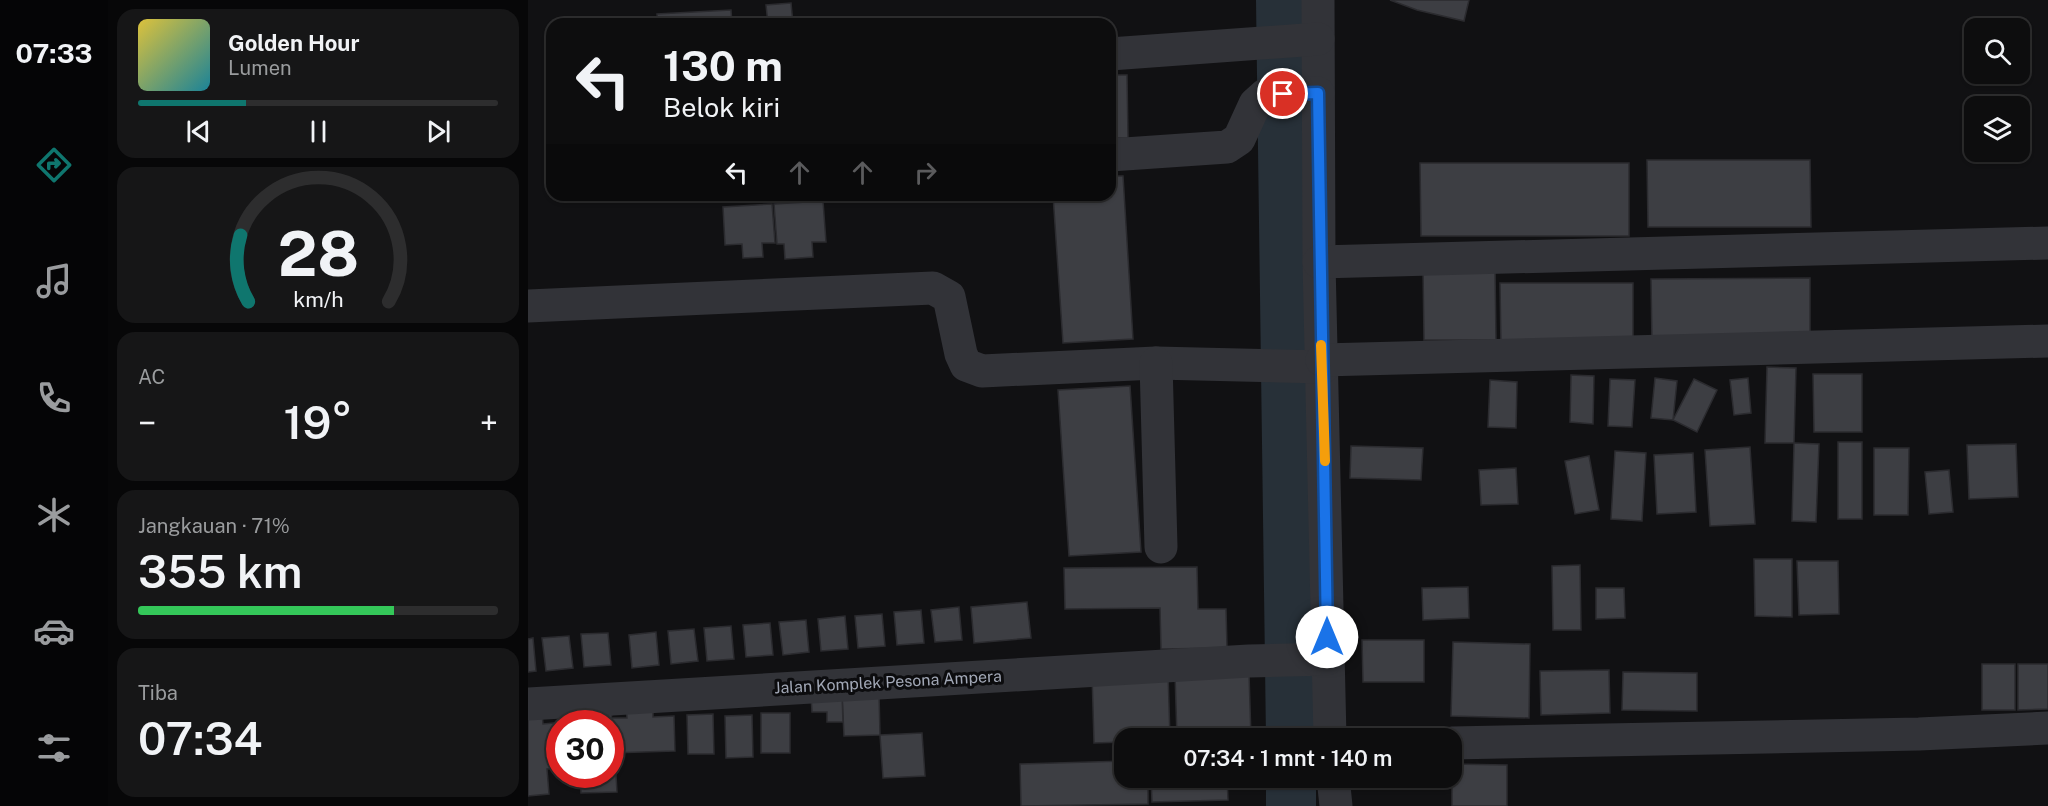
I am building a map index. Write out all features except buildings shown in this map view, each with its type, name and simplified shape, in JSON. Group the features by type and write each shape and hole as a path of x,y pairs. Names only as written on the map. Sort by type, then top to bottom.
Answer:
{"street":[{"path":"1318,0 1310,39 1309,93 1319,262 1320,364 1313,660 1328,728"},
{"path":"1116,54 1310,39"},
{"path":"1116,155 1227,147 1239,139 1255,104 1265,95 1309,93"},
{"path":"1319,262 2048,243"},
{"path":"528,306 933,288 949,297 961,354 966,365 982,371 1156,363 1320,364 2048,341"},
{"path":"1156,363 1161,547"},
{"name":"Jalan Komplek Pesona Ampera","path":"528,704 1249,661 1313,660"},
{"path":"1462,743 1919,734 2048,728"},
{"path":"1334,788 1336,806"}],"waterway":[{"path":"1281,0 1291,728"},
{"path":"1291,788 1291,806"}],"slow traffic":[{"path":"1321,345 1325,461"}],"route":[{"path":"1283,94 1318,93 1327,637"}]}
